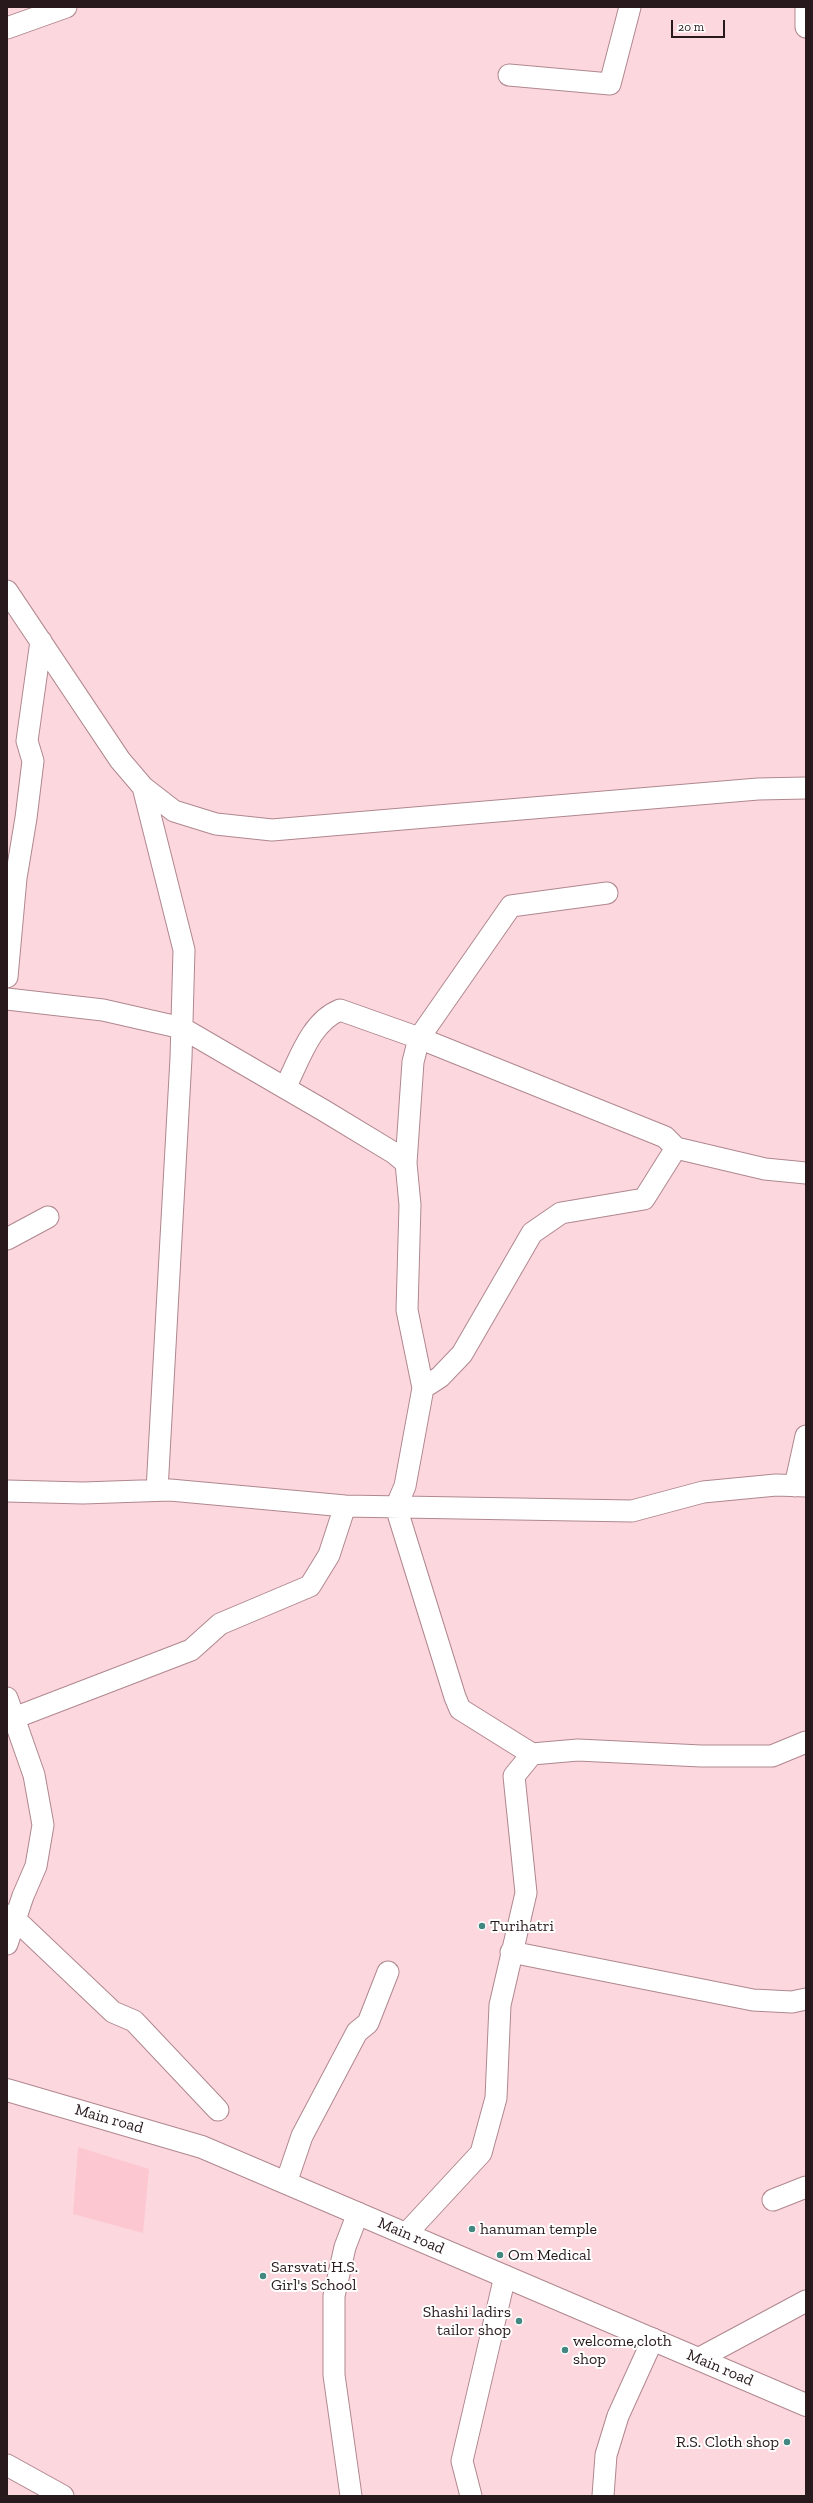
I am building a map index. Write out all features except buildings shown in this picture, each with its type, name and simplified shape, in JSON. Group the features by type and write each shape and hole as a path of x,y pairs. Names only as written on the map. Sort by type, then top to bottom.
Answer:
{"street":[{"path":"7,28 66,7"},
{"path":"510,75 610,84 630,7"},
{"path":"806,7 806,27"},
{"path":"7,590 120,760 143,788 174,811 216,824 272,830 750,790 806,788"},
{"path":"7,977 16,878 26,818 33,761 27,740 41,641"},
{"path":"143,788 184,950 182,1028 156,1490"},
{"path":"607,893 511,906 419,1038 413,1062 406,1163 410,1205 407,1310 423,1388 405,1486 396,1507 454,1697 460,1709 532,1754 578,1750 701,1756 772,1756 806,1742"},
{"path":"7,999 103,1010 182,1028 394,1153 406,1163"},
{"path":"285,1088 316,1026 328,1014 340,1010 419,1038 665,1136 676,1148 765,1169 806,1173"},
{"path":"423,1388 440,1377 462,1354 532,1234 561,1213 644,1199 676,1148"},
{"path":"7,1239 48,1216"},
{"path":"7,1491 83,1493 156,1490 345,1506 632,1512 703,1492 776,1485 801,1486 806,1436"},
{"path":"14,1718 191,1650 220,1624 310,1586 329,1555 345,1506"},
{"path":"7,1698 34,1775 43,1825 36,1866 11,1917 7,1944"},
{"path":"406,2234 481,2153 496,2098 500,2005 511,1952 526,1893 514,1776 532,1754"},
{"path":"11,1917 113,2012 134,2021 218,2110"},
{"path":"511,1952 753,2000 792,2002 806,1999"},
{"path":"286,2183 302,2136 357,2032 368,2023 388,1972"},
{"name":"Main road","path":"7,2090 202,2147 806,2405"},
{"path":"773,2200 806,2187"},
{"path":"351,2496 334,2375 334,2296 345,2247 358,2213"},
{"path":"471,2496 462,2461 505,2276"},
{"path":"698,2359 806,2301"},
{"path":"603,2496 606,2455 616,2423 653,2339"},
{"path":"7,2465 63,2496"}],"shaded area":[{"path":"78,2147 149,2169 143,2233 73,2214"}],"place":[{"name":"Turihatri","path":"482,1926"},
{"name":"hanuman temple","path":"472,2229"},
{"name":"Om Medical","path":"500,2255"},
{"name":"Sarsvati H.S. Girl's School","path":"263,2276"},
{"name":"Shashi ladirs tailor shop","path":"519,2321"},
{"name":"welcome,cloth shop","path":"565,2350"},
{"name":"R.S. Cloth shop","path":"787,2442"}]}
